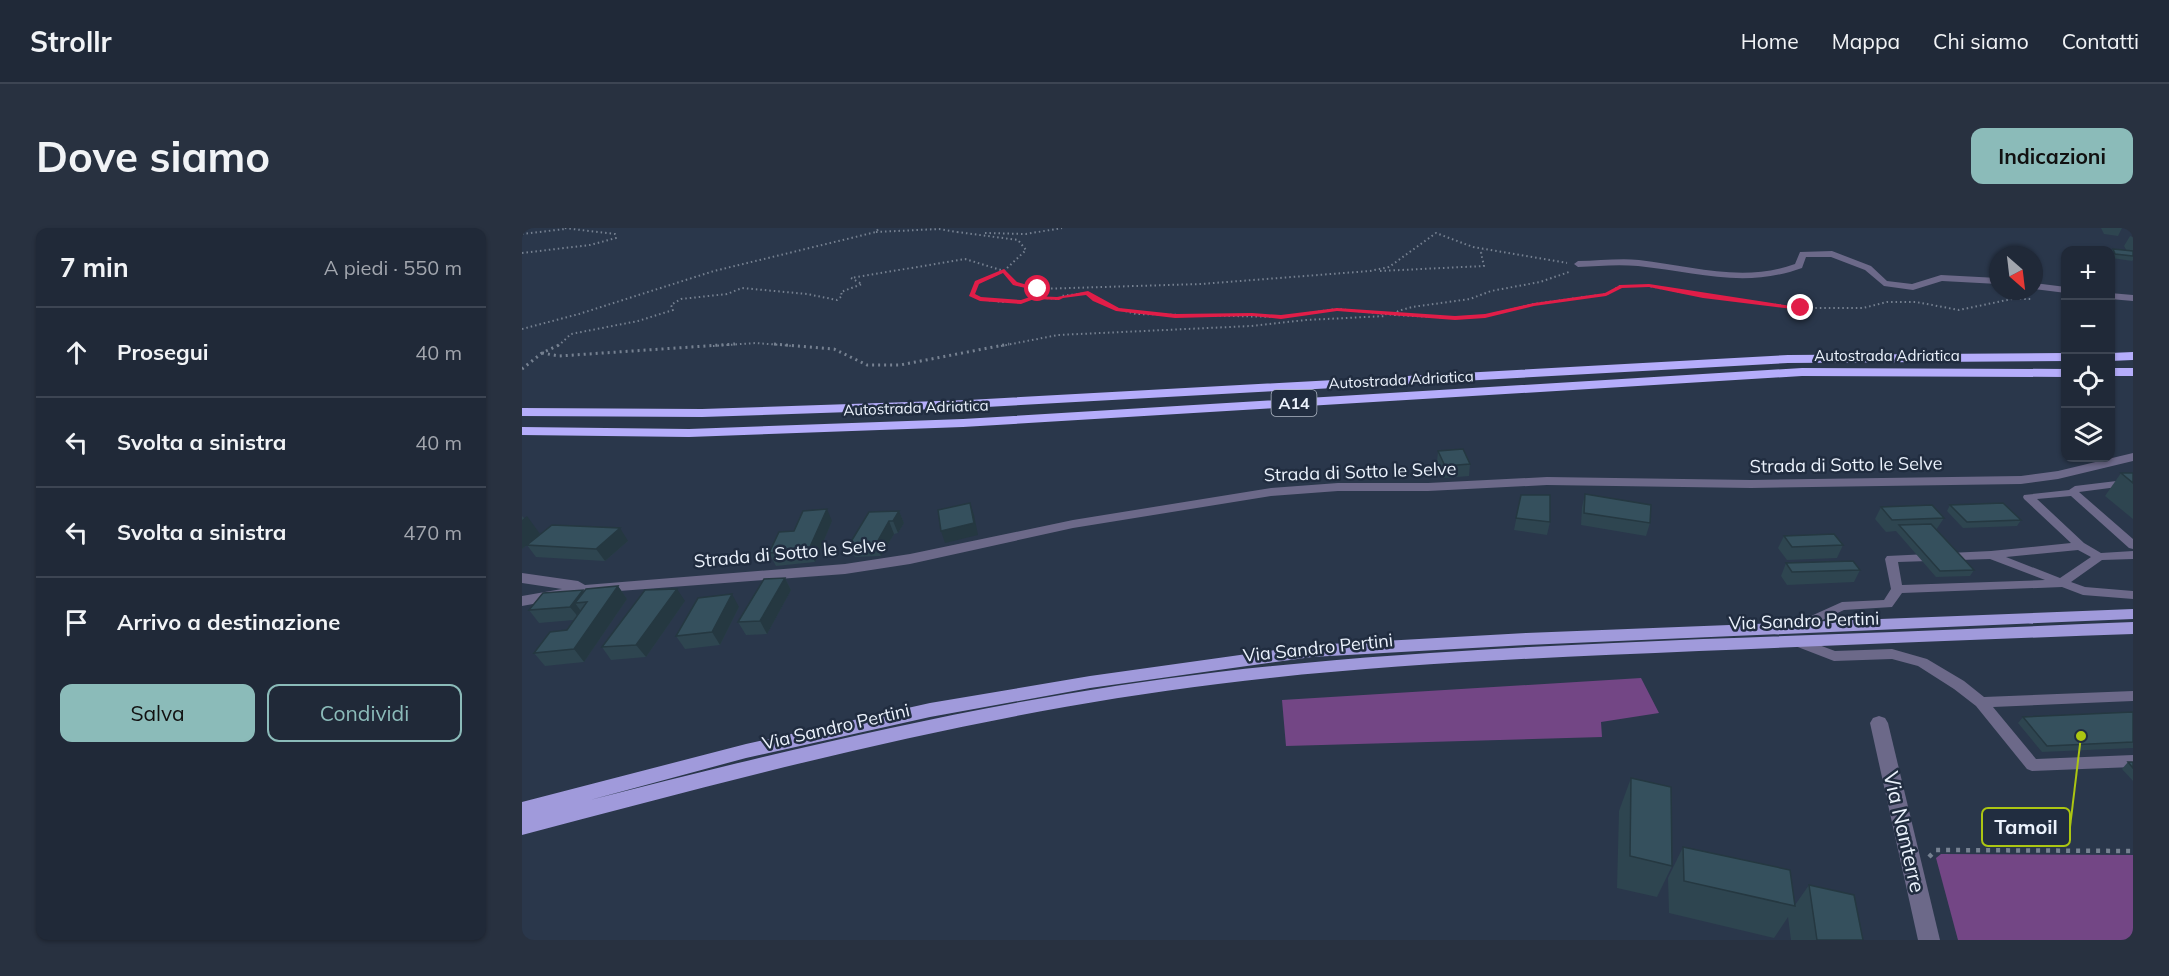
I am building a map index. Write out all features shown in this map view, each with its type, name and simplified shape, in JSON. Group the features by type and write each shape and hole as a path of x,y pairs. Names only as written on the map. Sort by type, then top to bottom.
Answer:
{"highway":[{"path":"2115,357 2133,356"},
{"name":"Autostrada Adriatica","path":"522,412 702,413 968,404 1788,358 2061,357"},
{"name":"Autostrada Adriatica","path":"522,431 689,433 963,423 1802,372 2061,373"},
{"path":"2115,372 2133,372"}],"main road":[{"name":"Via Sandro Pertini","path":"522,826 745,768 932,725 1091,696 1216,678 1377,661 2133,614"},
{"name":"Via Sandro Pertini","path":"522,810 746,751 930,710 1201,666 1312,651 1794,635 2133,628"}],"street":[{"path":"1578,264 1637,262 1722,275 1780,275 1798,266 1803,254 1832,254 1869,268 1884,283 1913,287 1941,278 1989,280"},
{"path":"2043,287 2061,289"},
{"path":"2115,296 2133,298"},
{"name":"Strada di Sotto le Selve","path":"526,600 592,588 845,569 910,559 1073,524 1271,492 1338,487 1428,487 1547,481 1751,484 2010,480 2058,475 2133,457"},
{"path":"522,578 592,588"},
{"path":"522,584 526,587 526,600"},
{"name":"Via Nanterre","path":"1879,723 1929,940"}],"lane":[{"path":"2099,557 2080,546 2028,497 2073,493 2075,489 2133,482"},
{"path":"2073,493 2133,545"},
{"path":"1794,635 1842,606 1888,604 1897,589 1891,558 1991,555 2080,546"},
{"path":"1991,555 2059,584 2092,593 2133,595"},
{"path":"1897,589 2059,584 2099,557 2133,555"},
{"path":"1794,635 1833,656 1892,654 1922,662 1981,702 2032,765 2133,761"},
{"path":"1981,702 2133,696"}],"path":[{"path":"522,253 580,247 616,238 615,234 564,228"},
{"path":"522,234 568,228"},
{"path":"876,232 879,228"},
{"path":"957,232 1026,234 1062,228"},
{"path":"522,328 579,314 714,271 876,232 939,229 1018,240 1026,250 1004,271 977,283 971,295 980,299 1021,302 1033,297 1059,298 1088,293 1096,300 1118,310 1175,316 1281,317 1337,309 1455,318 1485,316 1534,304 1606,294 1620,286 1649,286 1703,296 1801,308 1863,308 1887,302 1916,302 1959,310 2012,300"},
{"path":"542,353 559,356 756,343 834,349 867,365 879,366 1058,334 1251,327 1306,320 1395,315 1398,311 1412,307 1470,299 1491,291 1540,282 1577,270 1578,264 1484,249 1436,233 1389,267 1370,272"},
{"path":"522,369 542,353 560,345 571,334 638,321 673,310 671,305 681,299 727,294 742,288 807,294 837,300 842,296 841,292 862,284 851,278 965,259 1004,271 1015,284 1038,289 1202,285 1484,266 1481,253 1484,249"},
{"path":"1913,874 1933,878 1929,857 1936,850 2133,851"}],"shaded area":[{"path":"1641,678 1659,713 1601,722 1602,737 1286,746 1282,700"},
{"path":"1941,854 2133,855 2133,940 1958,940 1936,858"}],"building":[{"path":"2115,249 2133,251 2133,256 2115,254"},
{"path":"1463,449 1470,464 1445,466 1438,451"},
{"path":"2121,473 2133,473 2133,483"},
{"path":"1585,494 1651,505 1650,523 1584,513"},
{"path":"1521,495 1550,495 1550,522 1516,518"},
{"path":"970,503 974,523 941,531 938,510"},
{"path":"2003,503 2021,520 1967,522 1950,505"},
{"path":"1932,505 1944,518 1892,520 1881,507"},
{"path":"827,509 809,549 769,553 779,532 794,531 803,511"},
{"path":"899,511 893,521 889,521 876,544 849,545 869,512"},
{"path":"1931,524 1974,570 1940,571 1899,525"},
{"path":"552,525 620,528 596,549 527,545"},
{"path":"1834,534 1843,545 1792,547 1784,536"},
{"path":"1853,561 1860,570 1792,572 1786,563"},
{"path":"785,578 760,621 738,622 764,579"},
{"path":"618,586 574,649 534,653 550,632 567,630 587,602 575,603 586,589"},
{"path":"677,589 636,645 602,647 645,590"},
{"path":"583,590 570,607 529,610 543,593"},
{"path":"732,594 712,632 676,636 698,598"},
{"path":"2133,712 2133,742 2047,746 2023,717"},
{"path":"1631,778 1671,787 1672,866 1630,856"},
{"path":"1683,847 1790,870 1795,906 1684,881"},
{"path":"1809,885 1854,895 1863,940 1817,940"}],"place":[{"name":"Tamoil","path":"2081,736"}],"route":[{"path":"1038,289 1015,284 1004,271 977,283 971,295 980,299 1021,302 1033,297 1050,299 1088,293 1096,300 1118,310 1128,309 1136,314 1175,316 1281,317 1337,309 1455,318 1485,316 1534,304 1606,294 1620,286 1649,286 1703,296 1801,308"}]}
